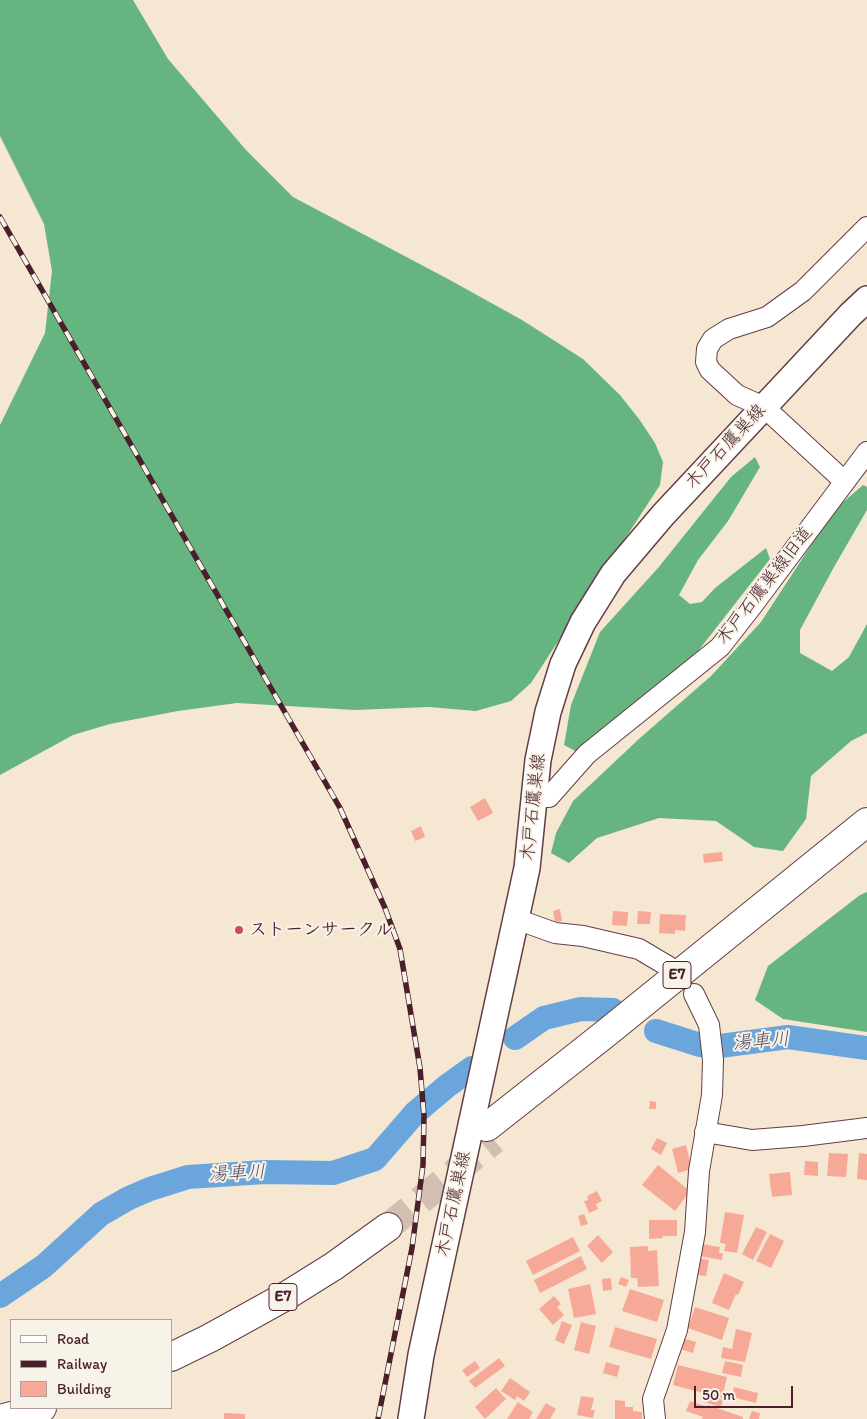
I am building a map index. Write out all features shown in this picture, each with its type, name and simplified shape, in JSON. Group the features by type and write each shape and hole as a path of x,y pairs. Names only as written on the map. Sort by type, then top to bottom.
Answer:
{"highway":[{"name":"E7","path":"867,822 606,1034 490,1134 867,840"},
{"name":"E7","path":"172,1338 252,1297 294,1272 345,1237 385,1218 334,1266 293,1292 210,1338 172,1357"},
{"path":"0,1419 38,1409"}],"main road":[{"name":"木戸石鷹巣線","path":"412,1419 421,1355 527,868 538,760 548,712 563,664 583,622 612,574 663,515 867,299"}],"street":[{"path":"844,481 764,407 737,395 710,370 706,362 707,349 713,339 729,329 767,317 803,291 867,227"},
{"name":"木戸石鷹巣線旧道","path":"534,797 549,797 587,754 720,647 867,452"},
{"path":"516,919 555,934 583,936 639,949 671,968"},
{"path":"655,1419 653,1399 677,1330 695,1232 699,1172 712,1095 713,1060 709,1025 694,994"},
{"path":"706,1132 752,1140 867,1128"}],"green space":[{"path":"0,0 133,0 168,59 246,150 293,197 522,320 583,359 620,395 639,419 655,443 663,462 660,485 531,683 511,701 476,711 429,707 355,710 237,703 178,711 110,724 73,735 0,775 0,425 45,333 52,271 44,224 0,136"},
{"path":"755,457 760,467 728,521 698,560 679,595 690,604 702,602 715,588 766,548 770,559 691,660 577,752 564,745 571,705 600,632 658,568 731,477"},
{"path":"863,485 867,487 867,510 800,630 800,653 832,671 849,657 867,624 867,733 851,741 811,776 806,819 783,851 754,847 716,821 659,818 597,838 569,863 551,853 556,833 573,801 640,738 711,676 761,622 834,510"},
{"path":"867,892 867,1032 783,1019 755,1000 768,966 860,895"}],"building":[{"path":"485,798 493,813 478,821 470,807"},
{"path":"421,826 425,837 415,841 411,831"},
{"path":"722,852 723,861 704,863 703,854"},
{"path":"560,909 562,921 555,922 553,911"},
{"path":"613,911 628,912 627,926 612,925"},
{"path":"638,911 651,912 650,924 637,924"},
{"path":"660,914 686,915 685,931 675,930 675,934 659,933"},
{"path":"650,1101 656,1102 656,1109 649,1109"},
{"path":"657,1138 667,1143 661,1155 651,1149"},
{"path":"686,1145 692,1169 678,1173 672,1149"},
{"path":"829,1153 848,1154 846,1177 827,1176"},
{"path":"859,1153 867,1154 867,1180 857,1179"},
{"path":"805,1161 818,1162 818,1176 804,1175"},
{"path":"658,1165 690,1191 675,1211 642,1185"},
{"path":"790,1172 792,1195 772,1197 769,1174"},
{"path":"597,1191 602,1201 596,1204 598,1209 589,1213 584,1201 588,1200 587,1196"},
{"path":"725,1212 744,1215 737,1253 724,1251 726,1244 720,1243"},
{"path":"584,1214 588,1224 581,1226 578,1216"},
{"path":"649,1220 677,1220 677,1236 662,1236 663,1238 649,1239"},
{"path":"756,1227 767,1232 753,1260 742,1254"},
{"path":"770,1234 784,1241 771,1268 756,1261"},
{"path":"598,1235 613,1252 602,1263 587,1246"},
{"path":"573,1237 580,1251 533,1275 526,1261"},
{"path":"696,1243 720,1247 719,1253 723,1253 722,1260 694,1255"},
{"path":"648,1246 648,1251 657,1250 659,1286 638,1287 637,1278 631,1278 630,1247"},
{"path":"581,1256 587,1269 540,1293 534,1280"},
{"path":"695,1258 709,1260 706,1276 692,1274"},
{"path":"724,1273 744,1282 729,1310 712,1303"},
{"path":"621,1277 629,1280 626,1287 618,1284"},
{"path":"611,1278 612,1290 603,1291 602,1279"},
{"path":"590,1284 596,1314 574,1318 568,1289"},
{"path":"630,1289 664,1300 657,1322 622,1311"},
{"path":"554,1296 561,1304 557,1307 564,1315 553,1325 539,1309"},
{"path":"695,1307 729,1318 722,1340 688,1328"},
{"path":"562,1321 572,1325 564,1344 555,1340"},
{"path":"581,1322 596,1326 589,1354 574,1350"},
{"path":"615,1327 657,1339 651,1359 609,1347"},
{"path":"736,1329 752,1333 745,1362 721,1358 723,1347 732,1349"},
{"path":"682,1338 696,1342 693,1353 680,1349"},
{"path":"499,1358 505,1366 475,1388 469,1381"},
{"path":"475,1361 480,1368 467,1377 462,1370"},
{"path":"725,1361 743,1365 741,1377 722,1373"},
{"path":"606,1362 620,1366 617,1377 603,1373"},
{"path":"678,1365 727,1377 722,1398 673,1385"},
{"path":"510,1378 530,1392 524,1401 517,1396 515,1400 501,1391"},
{"path":"734,1387 758,1393 756,1403 732,1397"},
{"path":"496,1388 506,1399 485,1419 475,1407"},
{"path":"707,1394 723,1400 721,1407 704,1402"},
{"path":"581,1396 594,1398 591,1410 595,1410 593,1418 577,1415"},
{"path":"615,1400 625,1401 625,1407 633,1407 633,1411 642,1412 642,1419 615,1419"},
{"path":"690,1401 707,1407 708,1405 743,1417 743,1419 702,1419 703,1417 686,1411"},
{"path":"518,1402 533,1412 529,1419 507,1419"},
{"path":"546,1403 556,1409 550,1419 536,1419"},
{"path":"752,1411 760,1413 759,1419 749,1419"},
{"path":"224,1413 245,1414 245,1419 224,1419"}],"waterway":[{"name":"湯車川","path":"515,1038 544,1018 581,1009 613,1010"},
{"name":"湯車川","path":"656,1031 700,1045 720,1046 788,1037 867,1048"},
{"name":"湯車川","path":"0,1296 44,1266 101,1214 129,1198 150,1189 188,1177 265,1172 333,1173 375,1159 415,1113 472,1068"}],"tunnel":[{"path":"388,1227 494,1140"}],"railway":[{"path":"0,217 340,808 385,908 400,949 420,1068 424,1116 423,1165 412,1248 378,1419"}],"place":[{"name":"ストーンサークル","path":"239,930"}]}
